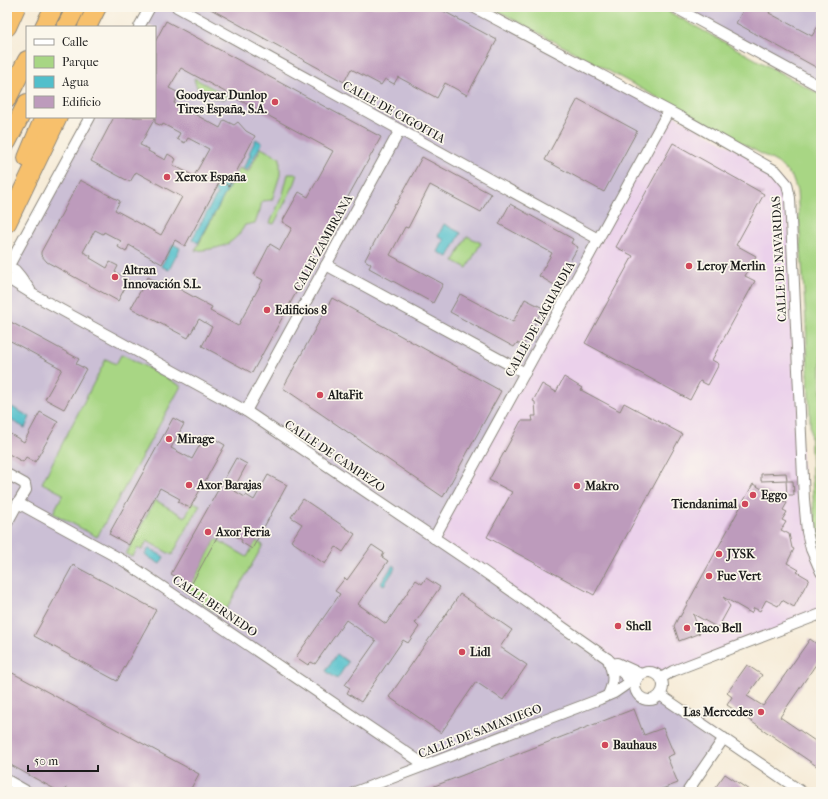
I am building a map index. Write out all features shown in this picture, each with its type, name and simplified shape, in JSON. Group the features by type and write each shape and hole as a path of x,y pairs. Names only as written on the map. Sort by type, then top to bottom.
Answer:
{"highway":[{"path":"7,27 16,7"},
{"path":"44,26 54,7"},
{"path":"66,26 76,7"},
{"path":"88,26 98,7"},
{"path":"98,26 107,7"},
{"path":"7,99 26,62"},
{"path":"7,142 26,104"},
{"path":"7,202 44,118"},
{"path":"7,224 58,118"}],"street":[{"path":"140,26 150,7"},
{"name":"CALLE DE CIGOITIA","path":"177,7 598,239"},
{"name":"CALLE DE NAVARIDAS","path":"473,7 776,171 787,184 790,198 804,499 807,532 811,549 821,572"},
{"path":"674,7 821,87"},
{"name":"CALLE DE LAGUARDIA","path":"434,538 668,112"},
{"path":"7,269 89,118"},
{"name":"CALLE ZAMBRANA","path":"246,411 400,130"},
{"path":"326,266 525,373"},
{"name":"CALLE DE CAMPEZO","path":"7,269 11,268 15,270 34,295"},
{"name":"CALLE DE CAMPEZO","path":"7,276 13,282 34,295 246,411 434,538 608,659 636,682"},
{"path":"7,474 25,484 26,490 7,523"},
{"name":"CALLE BERNEDO","path":"18,503 124,560 425,765"},
{"path":"661,678 673,671 821,614"},
{"path":"608,659 614,675 611,694"},
{"path":"650,672 656,673 661,678 663,688 660,695 649,701 643,700 638,696 636,682 650,672"},
{"name":"CALLE DE SAMANIEGO","path":"355,792 611,694 627,684 636,682"},
{"path":"660,695 802,792"},
{"path":"687,792 724,738"},
{"path":"7,780 28,792"}],"shaded area":[{"path":"150,7 473,7 668,112 434,538 578,638 634,686 638,696 649,701 656,698 724,738 687,792 28,792 7,780 7,269 89,118 156,118 156,26 140,26"},
{"path":"674,7 821,7 821,87"},
{"path":"668,112 742,153 787,184 804,499 821,572 821,614 661,678 655,673 644,672 608,659 434,538"}],"green space":[{"path":"491,7 660,7 821,95 821,553 816,539 813,498 806,321 797,191 792,177 778,163"},
{"path":"194,78 227,96 225,99 219,99 205,95 198,88"},
{"path":"261,148 280,158 280,175 272,200 262,201 255,223 245,225 240,233 230,243 218,248 195,251 239,168 248,172"},
{"path":"288,174 298,174 274,224 270,223 283,194"},
{"path":"467,236 481,243 467,268 454,261"},
{"path":"121,355 124,355 181,386 97,537 53,513 63,494 42,483 106,359 116,364"},
{"path":"155,500 185,517 193,502 200,505 172,555 147,541 142,550 138,548 132,557 126,554"},
{"path":"216,539 247,557 256,541 263,545 222,617 182,589 186,582 191,585"}],"water":[{"path":"256,139 262,143 247,170 243,168 251,154 249,153"},
{"path":"220,182 229,187 198,243 192,239 217,194 214,192"},
{"path":"444,224 461,233 448,257 438,252 444,240 438,236"},
{"path":"173,244 180,248 169,270 161,266"},
{"path":"12,407 30,417 25,428 7,418"},
{"path":"149,548 164,557 160,564 145,555"},
{"path":"393,565 396,567 384,585 381,583"},
{"path":"337,654 348,662 337,679 326,671"}],"building":[{"path":"207,7 436,7 497,40 467,95 445,83 437,98 398,77 394,84 385,79 381,85 351,69 344,82"},
{"path":"745,7 772,7 769,13 812,36 821,21 821,70 736,23"},
{"path":"166,21 381,137 322,244 321,243 308,265 310,267 252,373 202,346 212,327 199,319 188,338 131,308 148,277 161,284 163,280 212,307 210,311 238,326 263,280 254,275 270,244 280,250 292,228 282,222 299,192 308,197 333,151 181,68 169,88 179,93 174,103 220,128 224,120 234,125 238,122 246,131 255,136 229,186 220,181 185,246 175,240 162,264 129,245 126,252 118,247 121,241 104,232 103,234 95,230 83,252 107,268 110,262 118,266 115,272 129,280 118,301 47,262 41,255 41,252 80,180 120,201 115,210 161,235 182,197 136,172 130,182 91,161 113,118 155,118 156,118 156,40","holes":["155,118 155,123 162,126 163,124 180,133 177,139 185,143 188,138 209,149 194,176 173,165 176,159 168,154 165,160 148,151 149,149 140,145"]},
{"path":"578,99 637,131 604,192 545,160"},
{"name":"Leroy Merlin","path":"673,143 764,194 736,245 756,256 745,276 755,281 712,360 719,364 708,385 700,381 690,400 585,343 633,256 616,247"},
{"path":"422,157 491,194 481,212 430,185 408,228 405,227 390,255 443,284 433,303 369,268 371,264 365,260"},
{"path":"510,204 573,239 571,243 578,247 556,286 539,276 552,253 499,224"},
{"path":"460,294 513,322 525,299 543,308 523,346 517,343 514,347 450,312"},
{"path":"332,298 501,391 443,497 283,388"},
{"path":"7,320 79,359 76,364 86,369 64,409 45,399 62,369 7,339"},
{"name":"Makro","path":"564,377 582,388 581,390 620,411 624,403 682,434 594,595 487,537 512,492 489,480 521,421 533,421 532,416 536,416 535,402 533,401 542,384 556,392"},
{"path":"40,412 58,422 35,462 26,457 23,462 7,453 7,432 24,442"},
{"name":"Axor Barajas","path":"173,418 184,424 171,448 192,459 206,434 225,445 190,508 178,502 180,499 160,488 129,545 109,534"},
{"name":"Axor Feria","path":"236,458 247,464 233,490 245,497 246,495 254,500 268,475 287,485 252,549 241,542 242,540 222,528 191,585 171,574"},
{"path":"786,473 787,480 761,481 761,474"},
{"path":"786,481 793,481 794,495 787,495"},
{"path":"753,484 787,503 783,510 787,512 782,520 786,522 781,530 789,534 792,548 794,549 787,563 799,570 797,572 809,579 794,607 782,600 778,606 766,600 760,611 754,608 751,613 723,597 730,606 718,628 693,614 700,633 679,641 674,626"},
{"path":"303,499 355,534 343,552 336,547 325,564 291,541 302,524 291,517"},
{"path":"372,545 384,553 382,557 388,561 358,604 386,624 416,580 422,584 426,578 440,587 415,623 419,627 408,643 403,640 361,702 347,693 350,688 345,685 376,641 346,620 315,664 311,662 308,665 296,657 340,594 335,591 345,578 347,580"},
{"path":"73,565 156,610 117,681 34,636"},
{"path":"460,594 512,630 500,647 527,665 503,700 476,682 441,733 389,697"},
{"name":"Las Mercedes","path":"810,639 821,647 821,657 780,717 821,745 821,769 727,705 732,697 727,693 747,665 762,675 747,696 763,706"},
{"path":"7,670 199,774 189,792 72,792 66,788 64,792 60,792 7,763"},
{"name":"Bauhaus","path":"634,709 644,735 663,728 674,754 667,757 678,783 654,792 419,792"},
{"path":"725,774 752,792 712,792"}],"place":[{"name":"Goodyear Dunlop Tires España, S.A.","path":"275,102"},
{"name":"Xerox España","path":"167,177"},
{"name":"Leroy Merlin","path":"689,266"},
{"name":"Altran Innovación S.L.","path":"115,277"},
{"name":"Edificios 8","path":"267,310"},
{"name":"AltaFit","path":"320,395"},
{"name":"Mirage","path":"169,439"},
{"name":"Axor Barajas","path":"189,485"},
{"name":"Makro","path":"577,486"},
{"name":"Eggo","path":"753,495"},
{"name":"Tiendanimal","path":"745,504"},
{"name":"Axor Feria","path":"208,532"},
{"name":"JYSK","path":"719,554"},
{"name":"Fue Vert","path":"709,576"},
{"name":"Shell","path":"618,626"},
{"name":"Taco Bell","path":"687,628"},
{"name":"Lidl","path":"462,652"},
{"name":"Las Mercedes","path":"761,712"},
{"name":"Bauhaus","path":"605,745"}]}
